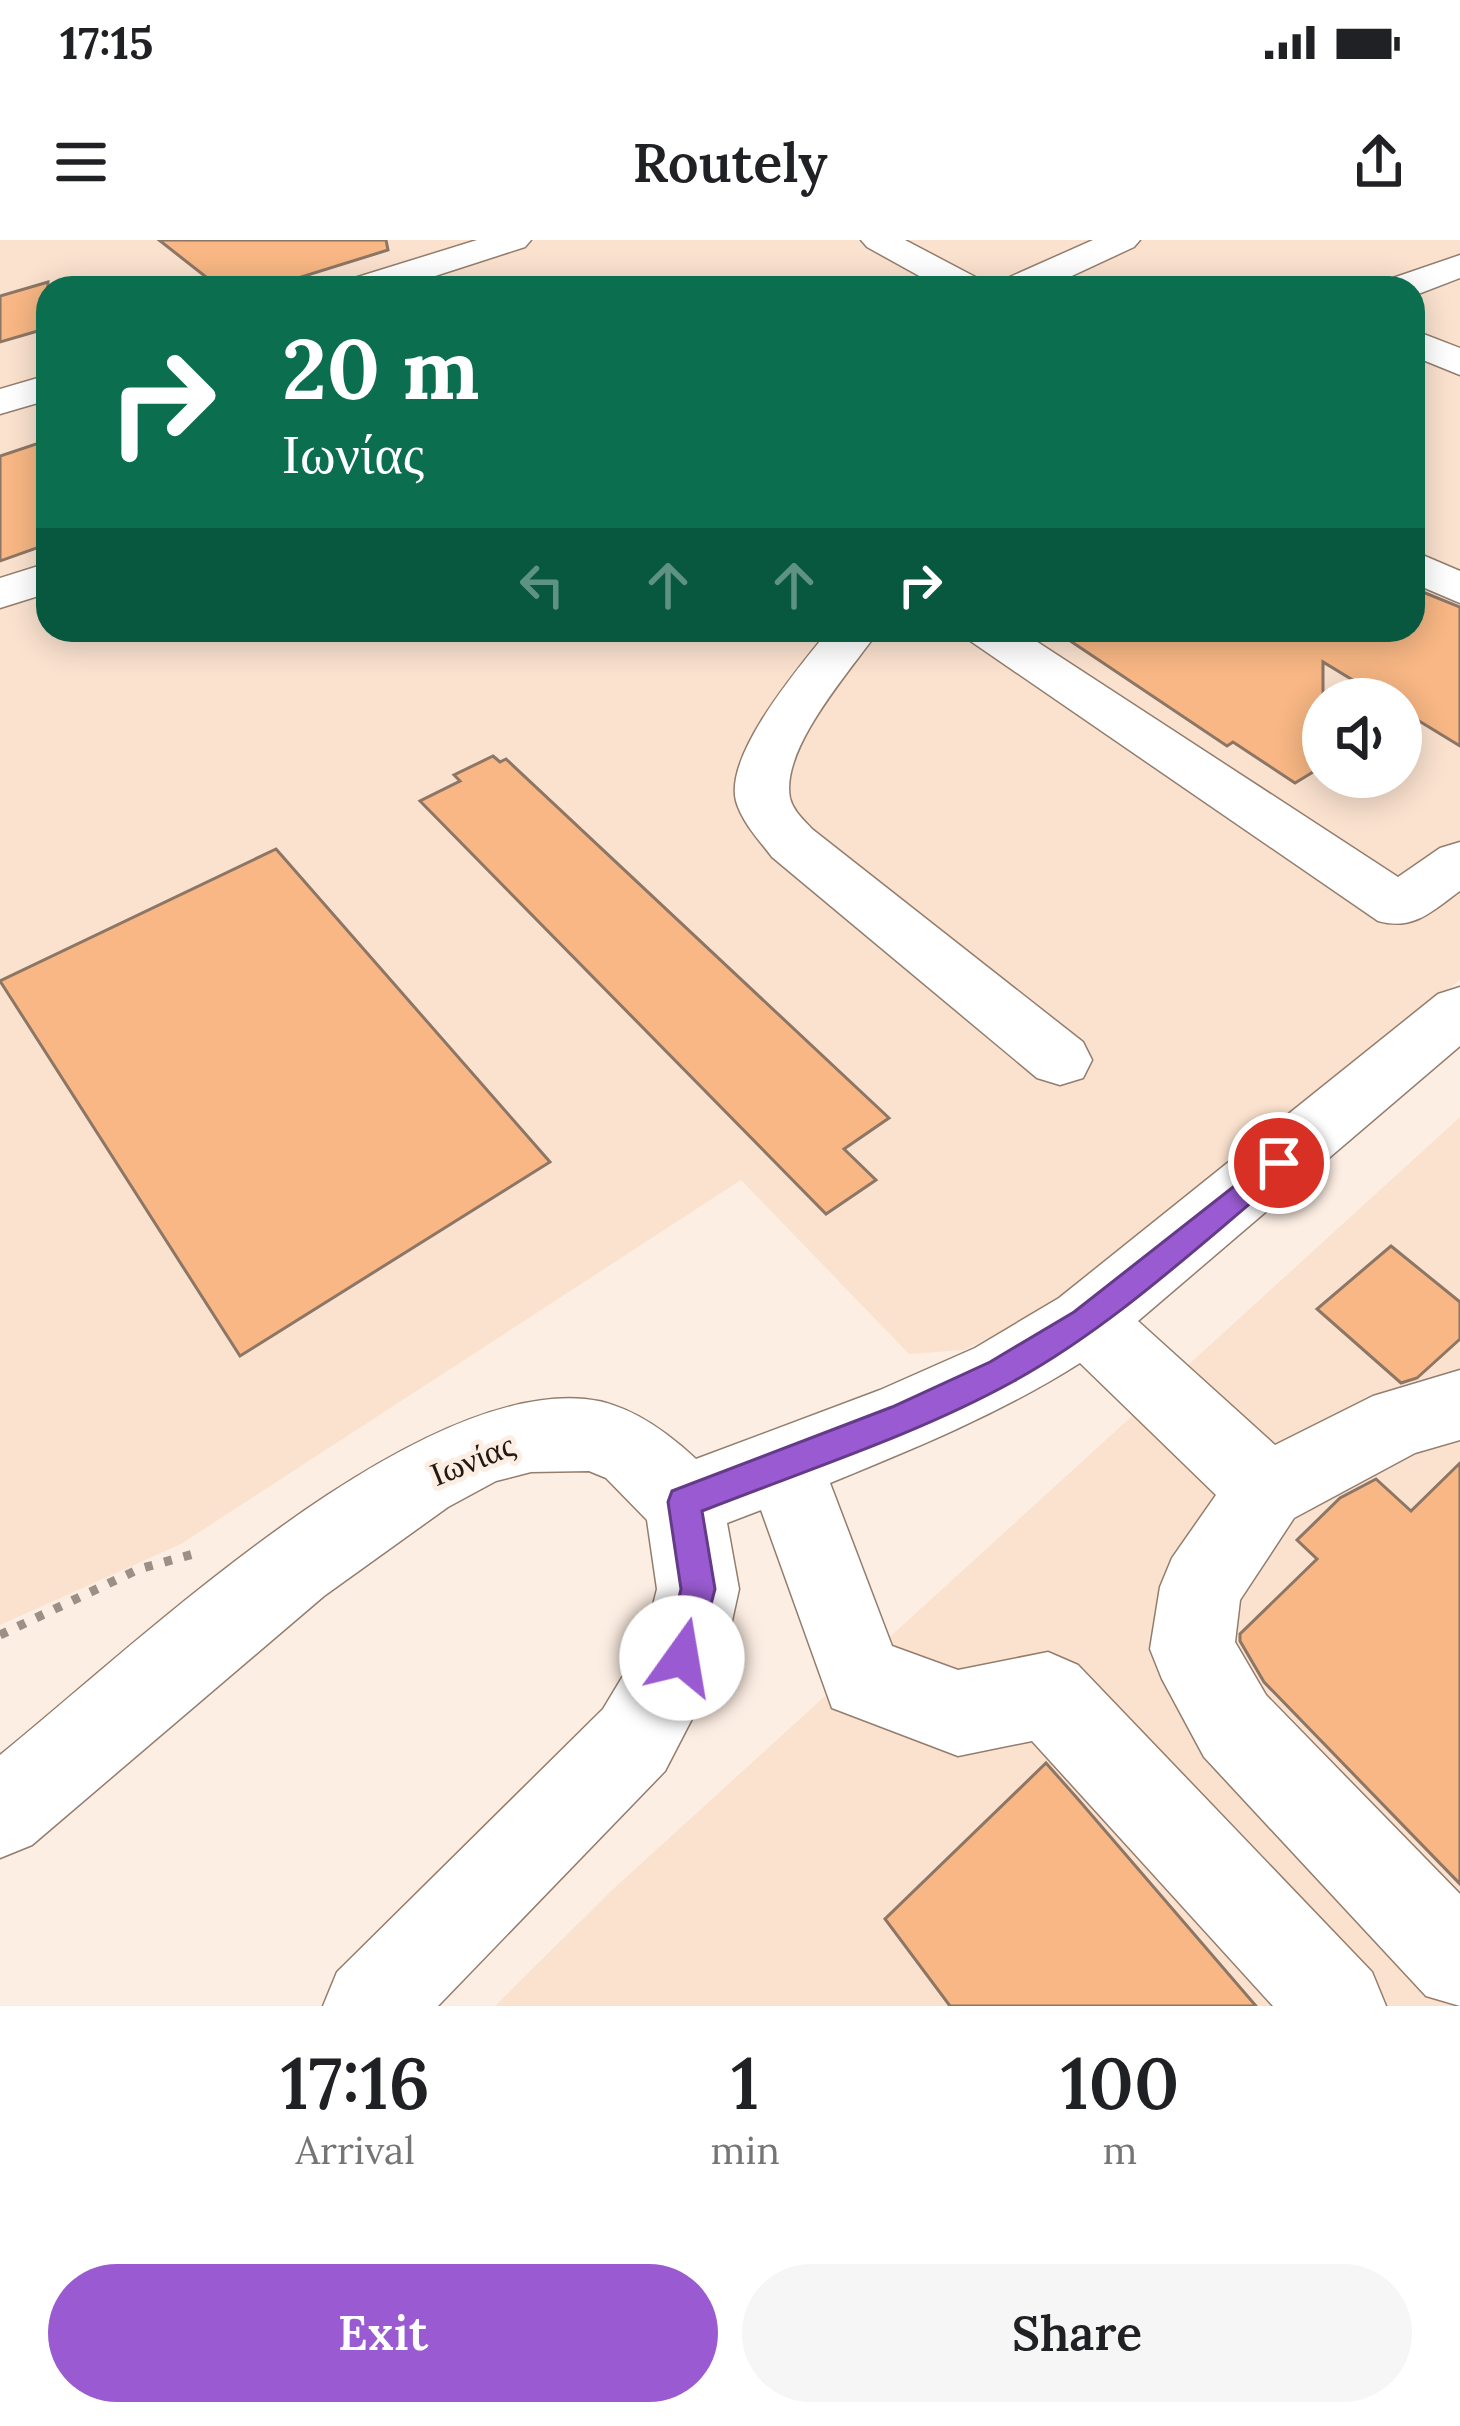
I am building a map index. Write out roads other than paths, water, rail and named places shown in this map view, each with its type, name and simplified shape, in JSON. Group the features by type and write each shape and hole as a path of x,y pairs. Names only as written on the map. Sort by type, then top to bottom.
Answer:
{"street":[{"path":"399,276 513,240"},
{"path":"879,240 946,276"},
{"path":"1042,276 1122,240"},
{"path":"1425,279 1460,266"},
{"path":"1425,347 1460,363"},
{"path":"0,402 36,391"},
{"path":"0,443 36,432"},
{"path":"1425,571 1460,589"},
{"path":"0,594 36,581"},
{"path":"845,642 809,688 775,746 760,788 768,814 792,843 1060,1060"},
{"path":"1004,642 1399,906 1460,862"},
{"path":"371,2006 634,1740 682,1658 698,1589 684,1502 902,1418 1001,1372 1084,1321 1460,1011"},
{"path":"1084,1321 1179,1403 1265,1490"},
{"path":"1460,1405 1400,1421 1265,1490 1201,1587 1192,1649 1235,1726 1460,1963"},
{"name":"Ιωνίας","path":"0,1813 295,1567 420,1480 482,1448 531,1436 589,1435 632,1452 684,1502"},
{"path":"783,1463 862,1678 958,1713 1048,1695 1338,2006"}]}
